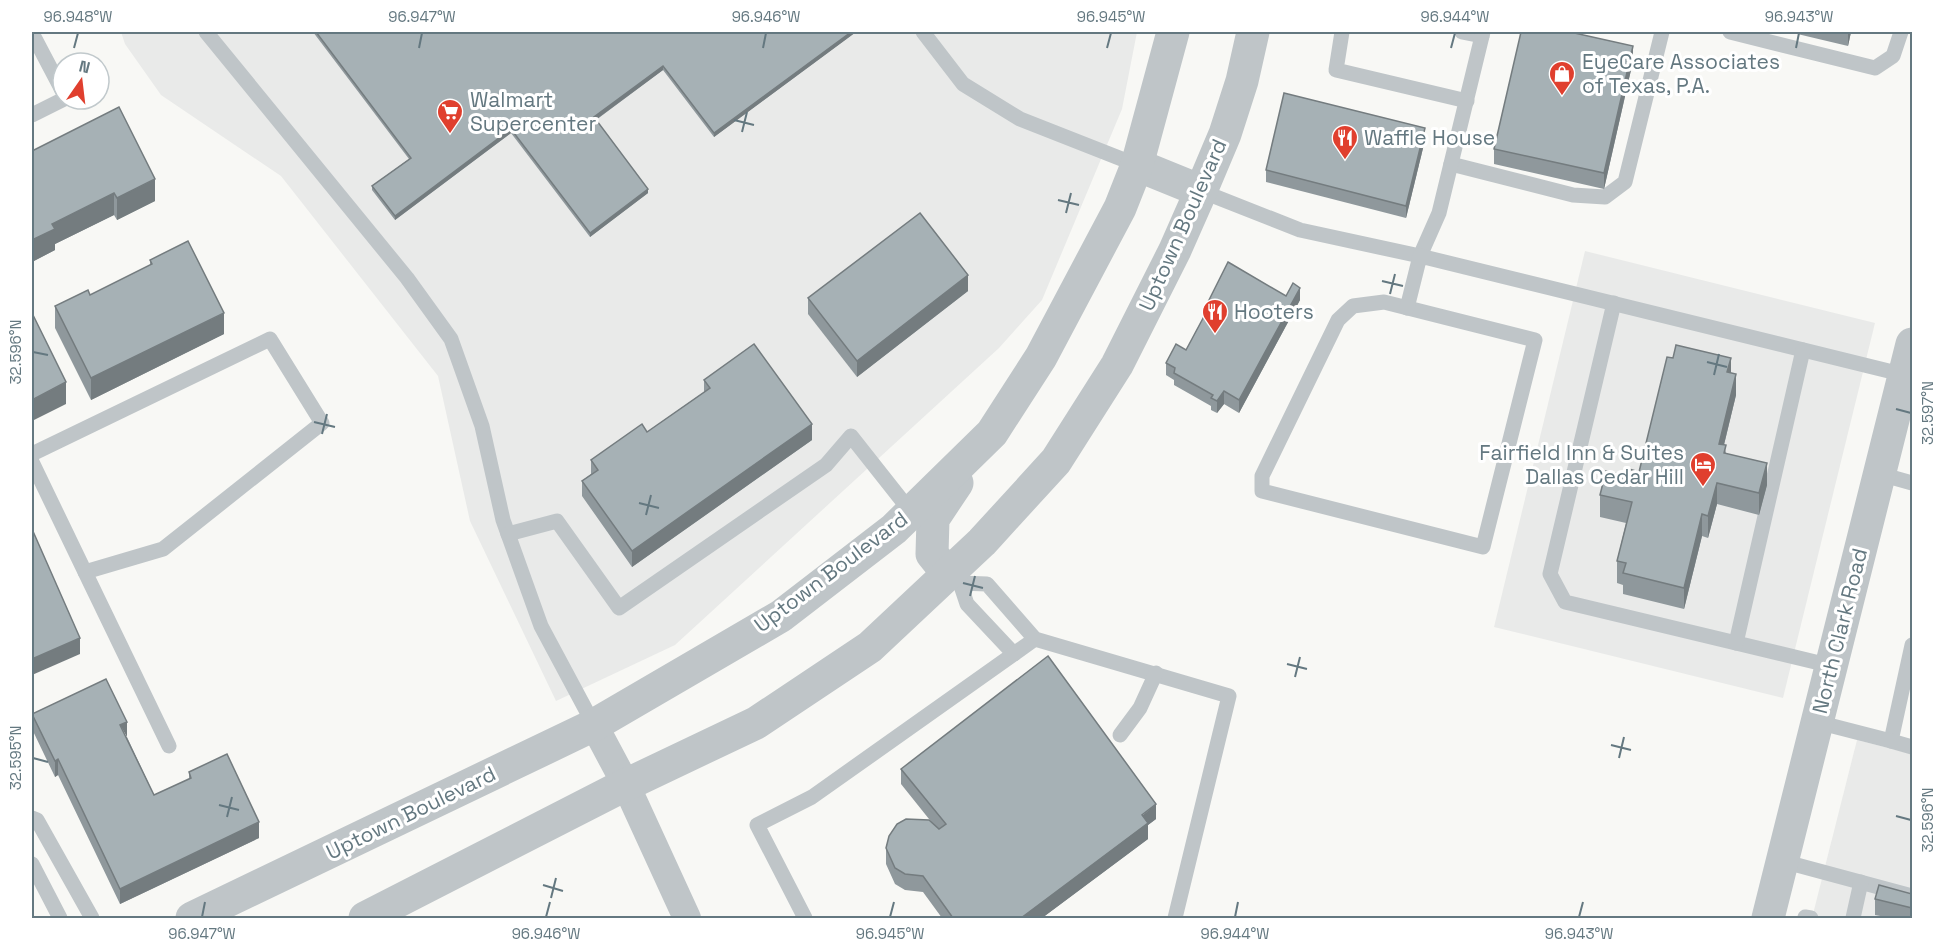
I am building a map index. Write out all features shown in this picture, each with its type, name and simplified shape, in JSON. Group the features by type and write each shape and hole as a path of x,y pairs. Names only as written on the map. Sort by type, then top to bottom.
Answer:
{"street":[{"name":"Uptown Boulevard","path":"192,918 594,725 781,616 894,529 992,433 1041,357 1114,222 1137,165 1173,32"},
{"name":"Uptown Boulevard","path":"365,918 626,785 756,723 870,646 954,578 982,542 1056,460 1117,365 1202,191 1228,123 1253,32"},
{"path":"1137,165 1202,191"},
{"name":"North Clark Road","path":"1768,918 1880,474 1906,383 1912,344"},
{"path":"954,578 932,554 933,519 992,433"},
{"path":"594,725 626,785 687,918"}],"lane":[{"path":"206,32 407,278 451,339 482,426 508,534 542,626 594,725"},
{"path":"923,32 963,84 1020,119 1137,165"},
{"path":"1342,32 1336,70 1467,100"},
{"path":"1407,308 1420,256 1438,213 1483,34 1462,32"},
{"path":"1451,164 1573,195 1605,197 1625,182 1662,32"},
{"path":"1730,32 1875,68 1893,56 1901,32"},
{"path":"32,33 51,69"},
{"path":"32,115 51,106"},
{"path":"1202,191 1300,230 1420,256 1803,350 1906,383"},
{"path":"1384,302 1407,308 1535,340 1483,547 1262,491 1262,476 1338,320 1353,306 1384,302"},
{"path":"1614,303 1550,574 1565,602 1832,666"},
{"path":"32,454 270,339 322,423 164,549 85,572"},
{"path":"1736,643 1803,350"},
{"path":"508,534 556,522 619,608 826,465 851,436 911,512"},
{"path":"32,462 169,747"},
{"path":"1880,474 1912,483"},
{"path":"954,578 987,584 1035,639 1229,696 1175,918"},
{"path":"954,578 967,604 1014,654"},
{"path":"805,918 757,825 813,797 1035,639"},
{"path":"1891,741 1912,645"},
{"path":"1120,735 1140,708 1156,673"},
{"path":"1817,722 1912,747"},
{"path":"32,818 37,820 92,918"},
{"path":"1782,861 1912,896"},
{"path":"32,864 60,918"},
{"path":"1853,918 1861,882"}],"shaded area":[{"path":"121,32 1137,32 1122,109 1042,300 999,348 675,645 556,701 470,521 438,376 281,176 161,95 125,44"},
{"path":"1585,251 1875,323 1783,698 1494,627"},
{"path":"1857,740 1912,754 1912,918 1812,918"}],"building":[{"name":"Walmart Supercenter","path":"316,32 851,32 714,133 663,66 594,117 648,189 590,233 511,129 395,216 372,186 411,158"},
{"path":"1521,32 1570,32 1633,46 1604,173 1494,149"},
{"name":"Waffle House","path":"1284,93 1425,128 1406,206 1266,170"},
{"path":"119,107 155,179 117,198 114,193 52,224 55,229 32,240 32,151"},
{"path":"920,213 968,275 857,361 808,298"},
{"path":"188,241 224,313 91,378 55,306 88,290 90,295 152,264 150,260"},
{"path":"1228,262 1286,296 1293,283 1300,288 1239,400 1224,391 1217,401 1211,398 1213,395 1174,373 1175,368 1166,363 1176,344 1186,350 1209,307 1206,306"},
{"path":"32,316 66,382 32,400"},
{"path":"754,344 812,424 632,551 582,481 598,470 591,460 642,424 647,432 710,388 704,380"},
{"name":"Fairfield Inn & Suites Dallas Cedar Hill","path":"1676,345 1731,358 1727,372 1736,374 1719,444 1726,445 1724,453 1767,463 1759,493 1717,483 1708,516 1702,514 1684,588 1623,573 1626,563 1617,561 1632,502 1600,495 1606,471 1627,476 1629,469 1639,472 1667,357 1673,358"},
{"path":"32,529 80,638 32,659"},
{"path":"1048,656 1156,804 1142,815 1148,823 1021,918 953,918 923,876 905,874 895,868 886,848 889,836 897,824 906,819 929,820 939,829 946,824 901,769"},
{"path":"106,679 127,722 120,725 154,795 191,778 189,772 227,754 259,822 120,889 58,759 55,761 32,714"},
{"path":"1879,885 1912,894 1912,908 1875,899"}],"place":[{"name":"EyeCare Associates of Texas, P.A.","path":"1562,97"},
{"name":"Walmart Supercenter","path":"450,135"},
{"name":"Waffle House","path":"1345,161"},
{"name":"Hooters","path":"1215,335"},
{"name":"Fairfield Inn & Suites Dallas Cedar Hill","path":"1703,488"}]}
